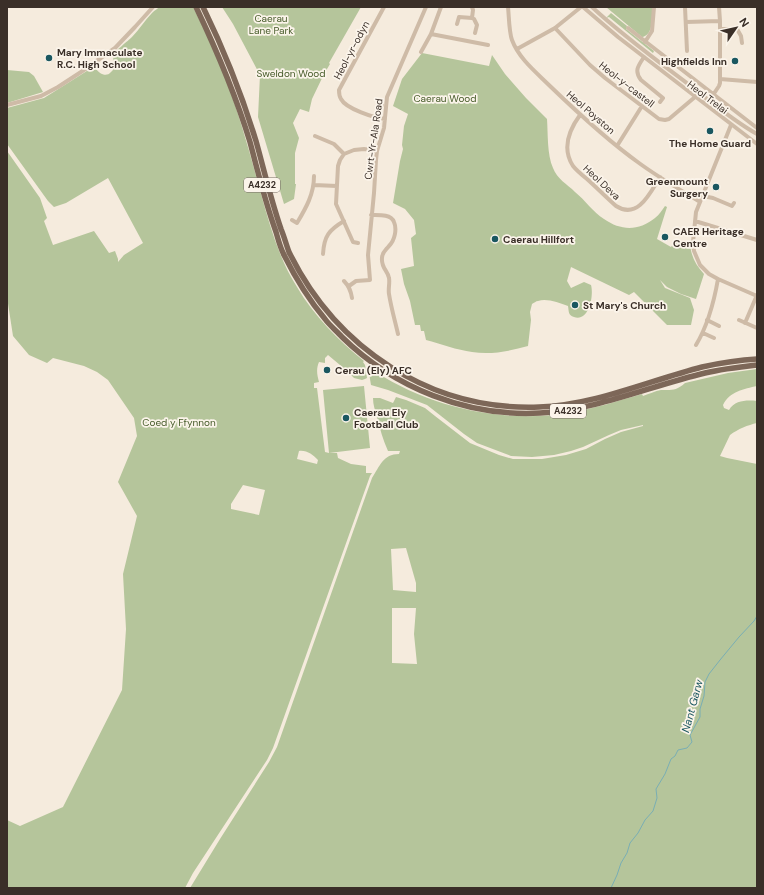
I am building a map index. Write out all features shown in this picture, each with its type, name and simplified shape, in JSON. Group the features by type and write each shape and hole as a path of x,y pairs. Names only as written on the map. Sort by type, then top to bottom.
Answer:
{"main road":[{"name":"A4232","path":"196,7 214,45 231,87 249,142 272,222 283,253 301,286 326,320 354,348 382,366 443,393 499,406 539,407 593,399 703,367 726,362 757,359"},
{"name":"A4232","path":"203,7 237,84 289,251 307,283 331,316 382,366 401,381 421,391 460,405 500,412 540,413 568,411 594,405 704,373 757,365"}],"street":[{"path":"7,105 41,96 86,69 115,48 153,7"},
{"name":"Heol-yr-odyn","path":"384,7 339,90 341,99 347,106 376,118 385,119"},
{"name":"Cwrt-Yr-Ala Road","path":"348,286 356,281 370,280 368,254 377,151 384,128 387,97 426,7"},
{"path":"421,52 431,34 441,7"},
{"path":"472,7 472,18"},
{"name":"Heol Poyston","path":"508,7 512,39 521,56 539,75 580,115 638,162 700,202"},
{"path":"517,49 555,28 582,7"},
{"name":"Heol Trelai","path":"582,7 618,37 757,144"},
{"name":"Heol Trelai","path":"592,7 674,73 741,124 757,134"},
{"path":"645,42 652,31 654,7"},
{"path":"685,7 687,51"},
{"path":"713,95 719,86 720,79 719,7"},
{"path":"457,24 460,17 472,18 477,22 475,33"},
{"path":"686,22 720,21"},
{"name":"Heol-y-castell","path":"555,28 590,65 659,119 669,119 695,97"},
{"name":"Heol Trelai","path":"628,28 757,128"},
{"path":"720,29 737,29 742,36 742,43"},
{"path":"431,34 480,45 488,45"},
{"path":"644,57 638,69 638,77 663,98 660,102"},
{"path":"674,73 678,68"},
{"path":"720,79 757,82"},
{"name":"Cwrt-Yr-Ala Road","path":"376,118 382,105"},
{"path":"618,146 642,106"},
{"name":"Heol Deva","path":"580,115 568,136 568,152 570,159 574,166 616,206 626,210 631,210 640,206 660,177"},
{"name":"Heol Trelai","path":"741,124 749,139"},
{"path":"731,125 696,212 693,242 697,259 704,269 718,279 757,295 745,323"},
{"path":"315,136 334,144 344,154"},
{"path":"318,143 321,138"},
{"path":"358,243 353,242 336,204 338,166 344,154 354,150 364,149 377,151"},
{"path":"292,220 297,223 305,210 314,185 314,176"},
{"path":"314,185 337,186"},
{"path":"703,196 713,198 732,206 734,203"},
{"path":"372,215 387,216 394,223 394,238 383,253 381,260 389,278 388,287 393,322 398,334"},
{"path":"323,254 324,242 330,231 344,221"},
{"path":"695,221 757,240"},
{"path":"323,247 328,248"},
{"path":"696,345 703,333 712,306 718,279"},
{"path":"344,281 351,291 352,298"},
{"path":"707,320 719,326"},
{"path":"738,320 757,328"},
{"path":"703,333 714,338"}],"green space":[{"name":"Coed y Ffynnon","path":"160,7 193,7 214,51 232,96 245,136 264,206 285,265 304,298 319,318 345,345 364,361 367,378 362,380 354,378 328,355 325,358 325,363 319,362 317,372 319,382 314,383 314,388 317,388 325,452 337,453 338,458 351,464 366,466 366,473 372,473 273,748 267,760 193,873 185,888 7,888 7,820 20,826 63,807 122,690 126,629 123,574 137,516 118,482 137,436 134,418 108,380 97,372 84,366 53,358 47,363 29,355 13,336 7,297 7,151 40,198 47,218 44,221 53,245 94,231 109,253 115,251 118,262 124,255 143,243 108,178 66,203 54,207 48,201 7,144 7,108 44,98 93,68 105,75 109,74 114,68 113,56 115,53 132,37 149,16","holes":["299,451 305,451 312,455 318,460 317,464 297,459","243,485 265,490 259,515 231,509 231,504"]},
{"name":"Sweldon Wood","path":"222,7 361,7 329,63 330,64 312,99 309,112 300,109 293,123 299,138 295,153 296,184 294,199 284,204 258,117 260,75 233,24"},
{"path":"606,7 652,7 652,25 649,33 642,37"},
{"path":"611,13 627,26 626,29 654,51 653,53 609,17 606,18"},
{"name":"Caerau Wood","path":"422,53 489,66 492,55 505,74 547,119 548,144 551,163 557,175 596,213 610,223 623,227 636,227 649,222 658,215 665,206 667,207 657,239 671,247 675,242 680,244 690,243 694,260 704,274 696,299 667,287 660,280 665,288 690,298 694,310 691,325 667,325 634,292 629,295 571,267 567,281 571,288 584,282 591,285 592,295 587,312 579,318 570,314 568,306 557,302 542,300 532,304 530,312 531,320 528,346 500,352 479,353 461,350 426,340 424,331 421,331 420,325 415,325 401,269 414,266 411,238 416,234 414,220 405,209 393,203 403,149 404,126 408,114 393,106 402,79"},
{"path":"7,70 29,72 34,76 43,92 7,103"},
{"path":"368,367 390,381 438,402 489,414 542,416 568,413 605,405 642,394 643,396 659,390 674,390 685,383 728,373 757,369 757,386 733,394 723,405 724,408 729,410 738,402 757,401 757,423 736,431 730,435 720,456 757,464 757,888 190,888 277,747 372,478 386,458 399,454 400,451 388,451 380,430 373,398 380,398 393,403 396,397 425,408 470,443 513,459 542,459 566,455 586,449 621,432 643,426 621,430 583,447 554,455 532,457 511,456 477,443 427,405 371,385","holes":["406,548 416,583 416,592 393,590 391,549","392,608 416,608 414,634 417,664 392,663"]},
{"name":"Caerau Ely Football Club","path":"364,386 370,448 329,453 323,390"}],"waterway":[{"name":"Nant Garw","path":"611,888 630,843 638,833 645,820 653,811 657,798 656,789 665,774 671,759 675,756 678,750 687,748 692,742 690,735 700,717 705,682 709,674 757,616"}],"place":[{"name":"Mary Immaculate R.C. High School","path":"49,58"},
{"name":"Highfields Inn","path":"735,61"},
{"name":"The Home Guard","path":"710,131"},
{"name":"Greenmount Surgery","path":"716,187"},
{"name":"CAER Heritage Centre","path":"665,237"},
{"name":"Caerau Hillfort","path":"495,239"},
{"name":"St Mary's Church","path":"575,305"},
{"name":"Cerau (Ely) AFC","path":"327,370"},
{"name":"Caerau Ely Football Club","path":"346,418"}],"park label":[{"name":"Caerau Lane Park","path":"271,24"}]}
